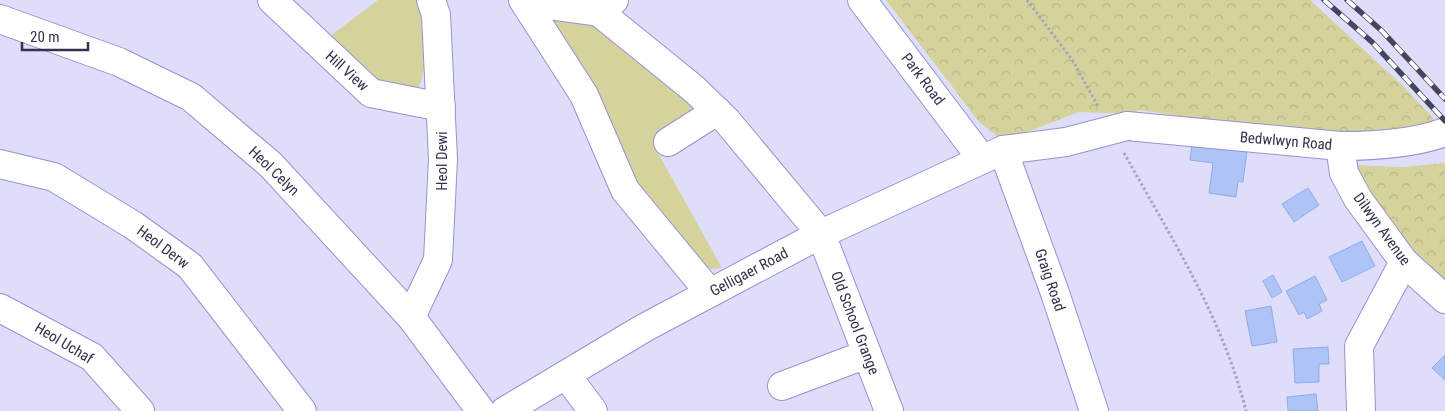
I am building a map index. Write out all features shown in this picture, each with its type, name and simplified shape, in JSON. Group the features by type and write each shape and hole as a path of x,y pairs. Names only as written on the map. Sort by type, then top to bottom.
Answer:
{"street":[{"name":"Hill View","path":"272,0 371,93 441,107"},
{"name":"Heol Dewi","path":"411,317 438,260 443,159 436,15 431,0"},
{"name":"Park Road","path":"862,0 992,155"},
{"path":"524,1 599,4"},
{"path":"524,1 584,95 625,190 710,293"},
{"name":"Old School Grange","path":"599,4 717,111 758,156 820,234 889,411"},
{"name":"Heol Celyn","path":"0,19 119,62 191,97 271,165 411,317 481,411"},
{"path":"668,142 717,111"},
{"name":"Bedwlwyn Road","path":"1124,136 1370,146 1431,137 1445,132"},
{"path":"992,155 1066,142 1124,136"},
{"name":"Dilwyn Avenue","path":"1340,146 1344,173 1358,199 1404,262 1445,299"},
{"name":"Gelligaer Road","path":"505,411 644,328 820,234 992,155"},
{"name":"Graig Road","path":"992,155 1054,293 1094,411"},
{"name":"Heol Derw","path":"0,164 54,177 134,225 190,266 302,411"},
{"path":"1361,411 1359,346 1404,262"},
{"name":"Heol Uchaf","path":"0,308 92,357 140,411"},
{"path":"782,386 867,354"},
{"path":"566,375 593,411"}],"path":[{"path":"1027,0 1073,61 1102,112"},
{"path":"1124,136 1193,275 1238,379 1246,411"}],"green space":[{"path":"378,0 418,0 423,22 425,58 424,70 417,91 382,93 321,43"},
{"path":"528,0 575,0 702,105 697,119 653,144 722,268 711,269 698,262 648,211"},
{"path":"886,0 1310,0 1402,85 1434,119 1431,122 1397,132 1300,134 1140,110 1130,114 1079,112 1004,141 980,123"},
{"path":"1445,163 1445,284 1405,243 1351,165 1403,167"}],"building":[{"path":"1192,144 1247,151 1243,182 1238,181 1236,197 1209,193 1213,163 1190,160"},
{"path":"1308,188 1319,205 1294,222 1282,204"},
{"path":"1362,241 1375,266 1342,282 1329,257"},
{"path":"1273,275 1282,292 1272,298 1263,281"},
{"path":"1315,276 1327,300 1319,304 1322,311 1307,319 1304,312 1299,315 1286,291"},
{"path":"1271,306 1277,342 1252,346 1245,311"},
{"path":"1328,347 1329,364 1319,364 1319,382 1295,383 1293,349"},
{"path":"1445,355 1445,380 1432,368"},
{"path":"1316,394 1318,411 1288,411 1287,397"}],"railway":[{"path":"1324,0 1372,42 1445,121"},
{"path":"1347,0 1382,31 1445,99"}]}
